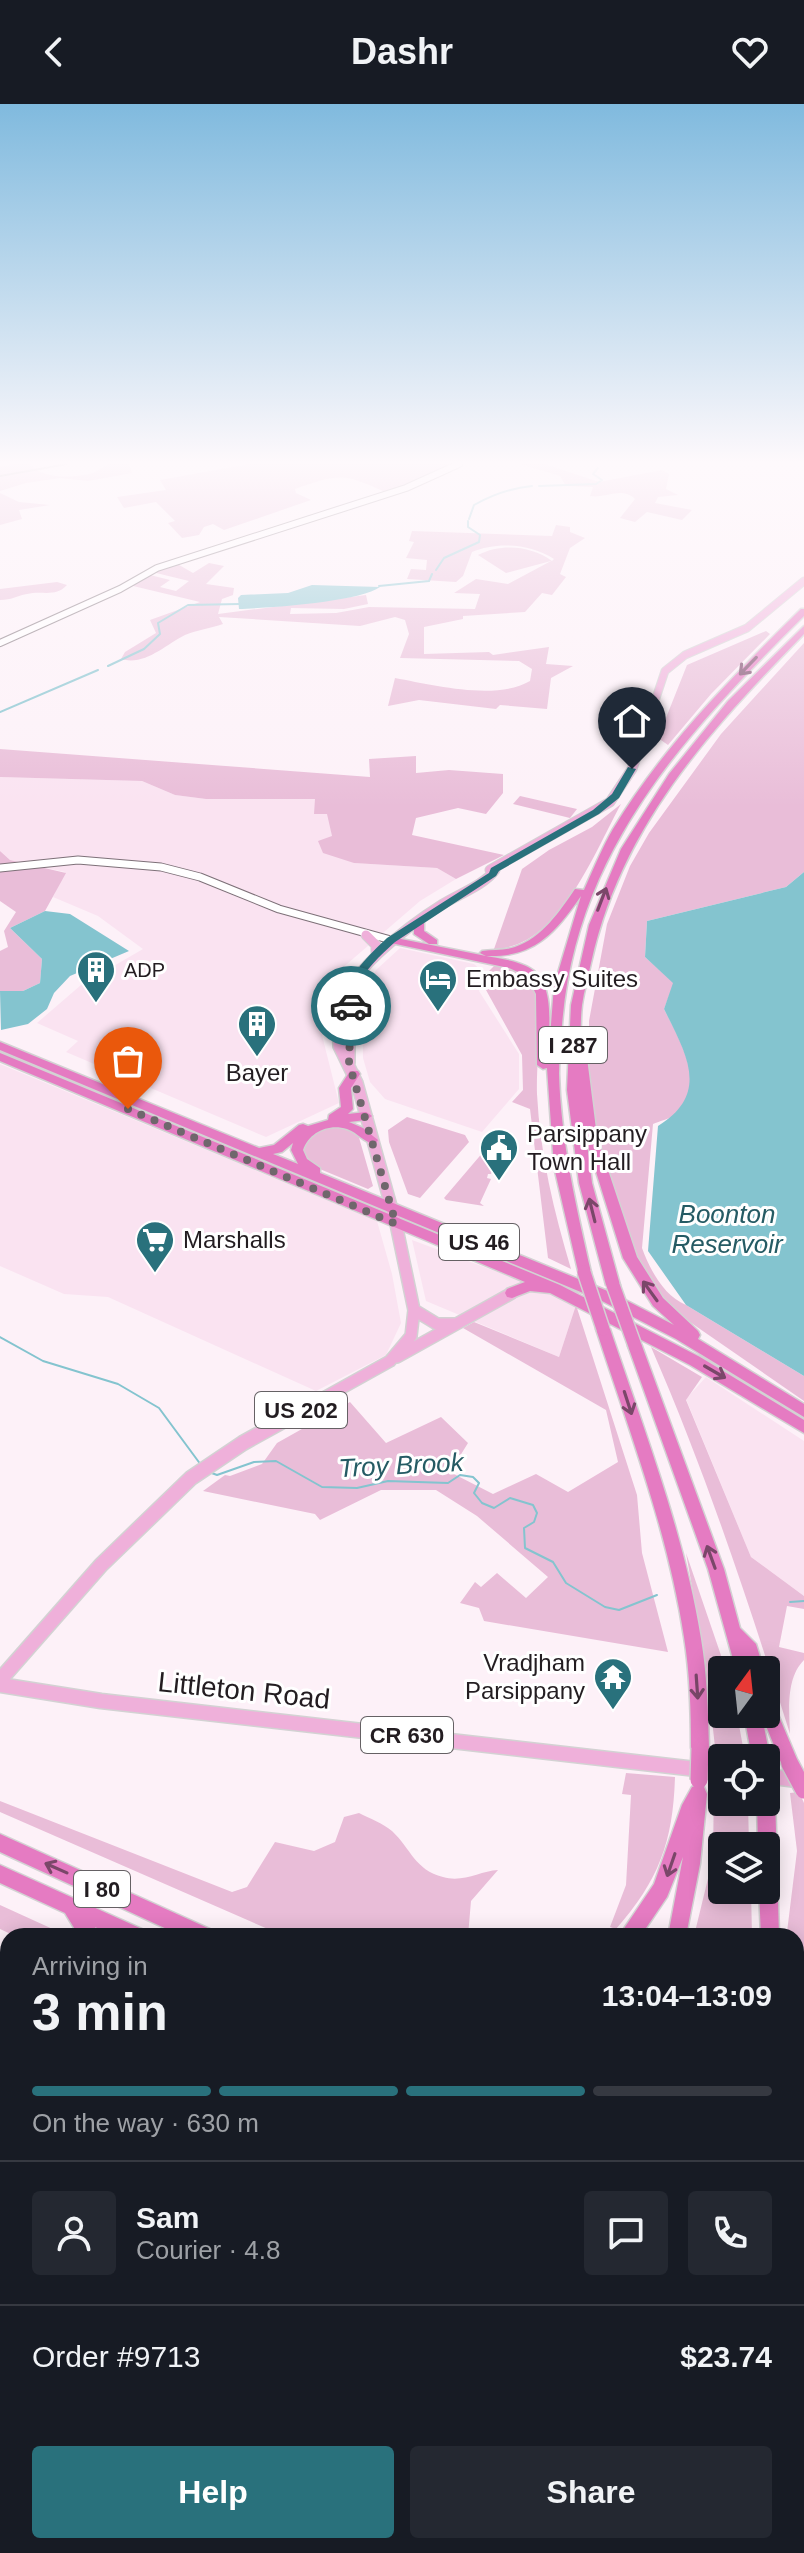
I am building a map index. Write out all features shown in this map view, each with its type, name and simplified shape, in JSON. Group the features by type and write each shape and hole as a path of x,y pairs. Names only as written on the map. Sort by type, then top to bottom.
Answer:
{"highway":[{"name":"I 287","path":"741,1656 716,1569 613,1285 587,1193 573,1092 576,1002 589,937 609,880 646,815 720,719 799,625 804,610"},
{"name":"I 287","path":"679,1928 691,1864 699,1787 696,1666 678,1571 660,1500 584,1272 570,1217 558,1152 552,1091 553,1035 559,983 570,935 605,850 644,790 694,726 799,625"},
{"path":"395,937 496,954 514,952 531,945 560,918 605,850"},
{"path":"419,923 418,932 433,942"},
{"path":"395,937 518,966 531,974 540,986 545,1110 551,1160 584,1272"},
{"path":"589,937 581,1032 583,1087 591,1137 624,1244 642,1280 670,1315 751,1377"},
{"name":"US 46","path":"0,1046 605,1296 681,1335 804,1411"},
{"name":"US 46","path":"0,1057 555,1289 695,1361 804,1427"},
{"path":"259,1152 278,1149 300,1129 338,1116 347,1109 345,1088 352,1069"},
{"path":"318,1122 366,1116"},
{"path":"336,1184 302,1161 297,1150 301,1138 313,1129 335,1125 353,1127 372,1140"},
{"path":"502,1265 517,1281 512,1293"},
{"path":"512,1293 535,1285 555,1289"},
{"path":"735,1631 752,1656"},
{"path":"776,1728 799,1778"},
{"path":"635,1928 664,1883 684,1815 699,1787"},
{"path":"767,1816 770,1928"},
{"name":"I 80","path":"0,1843 186,1928"},
{"name":"I 80","path":"0,1874 118,1928"},
{"path":"71,1906 85,1928"}],"main road":[{"name":"US 202","path":"0,1682 101,1565 160,1505 198,1473 390,1361 411,1336 414,1310 396,1224 352,1069 349,993 376,954 411,918 435,900 487,871 495,870 596,812 616,796 632,769 658,685 670,665 747,628 804,581"},
{"name":"US 202","path":"395,937 495,870"},
{"path":"366,935 376,945 376,954"},
{"path":"390,1361 447,1333 456,1324 512,1293"},
{"path":"414,1310 437,1324 456,1324"},
{"name":"Littleton Road","path":"0,1682 101,1701 708,1770"}],"street":[{"path":"0,643 139,578"},
{"path":"0,868 78,860 145,864 200,877 279,909 366,935 395,937"},
{"path":"321,921 395,937"}],"shaded area":[{"path":"139,578 170,580 160,587 176,591 189,581 178,578 212,578 206,584 234,588 233,595 222,599 218,614 366,595 368,604 344,609 291,608 290,614 336,613 369,607 475,609 480,594 454,593 476,579 508,584 519,578 565,578 552,595 542,593 525,612 463,616 463,619 424,627 424,654 489,652 493,655 549,647 546,664 573,666 551,678 547,709 500,705 496,709 419,700 388,706 395,678 464,690 500,690 530,681 532,669 519,661 400,658 409,634 405,620 395,617 360,626 219,617 223,624 185,635 147,657 121,659 125,652 156,633 150,620 200,602 129,585"},
{"path":"407,578 460,578 456,582"},
{"path":"57,582 67,585 53,593 33,593 0,600 0,589"},
{"path":"766,631 770,634 711,694 668,745 658,738 687,665"},
{"path":"804,643 804,872 786,887 647,921 645,957 674,983 664,1009 688,1062 690,1090 674,1116 653,1124 642,1248 654,1273 678,1301 804,1376 804,1401 671,1309 636,1263 595,1132 589,1086 589,1021 607,924 630,866 649,833 721,734"},
{"path":"0,749 370,777 369,759 416,756 416,773 449,770 503,774 503,793 486,814 458,808 416,818 412,835 504,855 456,879 437,868 354,863 323,853 318,841 332,836 327,814 314,814 315,799 206,799 175,795 142,781 0,777"},
{"path":"0,777 142,781 175,795 206,799 315,799 328,814 332,836 354,863 437,868 456,879 420,901 340,970 320,1002 320,1027 339,1103 266,1137 66,1052 78,1041 37,1023 81,985 143,949 98,916 53,897 65,872 10,860 0,851"},
{"path":"520,796 577,809 570,818 513,804"},
{"path":"621,804 586,871 556,916 537,933 517,944 494,949 522,869 549,850 592,827"},
{"path":"0,851 10,860 66,873 45,911 10,928 42,959 40,983 23,991 0,991 0,951 8,947 4,931 16,912 0,901"},
{"path":"400,948 474,964 485,974 479,991 519,1054 519,1089 482,1132 385,1099 370,1082 363,1058 362,1002 376,970"},
{"path":"495,965 527,977 537,995 537,1094 541,1139 571,1269 548,1258 530,1109 512,1102 523,1090 522,1055 486,990 488,972"},
{"path":"0,1064 377,1221 392,1274 401,1323 386,1355 316,1391 108,1297 64,1294 0,1266"},
{"path":"407,1117 465,1135 469,1142 420,1198 408,1194 389,1142 388,1130"},
{"path":"339,1126 358,1134 373,1186 368,1189 315,1167 302,1156 302,1141 319,1129"},
{"path":"490,1144 494,1145 497,1156 504,1159 497,1158 491,1174 488,1174 487,1178 491,1179 480,1203 484,1206 446,1200 444,1198"},
{"path":"412,1240 551,1292 576,1305 559,1357 426,1301"},
{"path":"576,1305 637,1495 642,1553 668,1652 484,1621 479,1608 460,1603 475,1582 481,1587 497,1573 526,1598 548,1577 477,1516 436,1490 381,1490 320,1520 315,1514 203,1491 225,1475 262,1464 277,1443 350,1402 386,1443 441,1417 468,1443 450,1472 493,1494 536,1474 568,1492 618,1462 606,1410 463,1328 474,1322 559,1357"},
{"path":"651,1347 702,1377 686,1400 751,1557 804,1596 804,1609 787,1606 779,1647 804,1653 804,1660 791,1685 790,1734 780,1702 780,1656 765,1656 690,1442"},
{"path":"706,1377 804,1441 804,1596 751,1557 686,1399"},
{"path":"686,1553 721,1656 708,1656 708,1684"},
{"path":"713,1728 740,1728 742,1744 715,1744"},
{"path":"626,1773 675,1777 671,1821 661,1859 643,1894 617,1928 613,1928 610,1927 626,1885 631,1795 622,1794"},
{"path":"799,1792 804,1803 804,1928 787,1928 797,1851 790,1793"},
{"path":"0,1801 232,1892 247,1887 275,1842 314,1851 335,1842 344,1817 359,1813 392,1831 420,1864 434,1874 458,1879 498,1870 471,1901 469,1928 266,1928 0,1812"},
{"path":"714,1816 748,1816 749,1832 713,1832"},
{"path":"708,1879 708,1904 751,1904 752,1928 696,1928"},
{"path":"0,1905 50,1928 0,1928"}],"water":[{"path":"312,585 380,587 334,600 239,609 238,598 241,595 288,593"},
{"name":"Boonton Reservoir","path":"804,872 804,1376 686,1305 648,1251 658,1126 684,1100 689,1086 689,1072 686,1057 664,1009 673,983 645,957 647,921 786,887"},
{"path":"45,911 70,914 129,951 70,976 54,993 47,1009 28,1024 1,1030 0,991 23,991 40,983 42,959 10,928"}],"waterway":[{"name":"Troy Brook","path":"379,586 429,581 430,578"},
{"name":"Troy Brook","path":"108,666 144,649 160,634 158,623 188,605 239,604"},
{"name":"Troy Brook","path":"0,712 98,670"},
{"name":"Troy Brook","path":"0,1337 43,1361 118,1384 159,1408 201,1465"},
{"name":"Troy Brook","path":"209,1472 217,1475 254,1462 276,1461 322,1487 357,1488 388,1481 448,1483 460,1475 473,1477 479,1483 474,1493 482,1503 494,1508 510,1498 533,1505 537,1513 534,1522 524,1528 525,1548 553,1562 566,1583 605,1607 619,1610 657,1595"},
{"name":"Troy Brook","path":"790,1602 804,1601"}],"way so far":[{"path":"128,1109 396,1224 349,1063 352,1053 351,1006"}],"place":[{"name":"ADP","path":"96,1004"},
{"name":"Embassy Suites","path":"438,1013"},
{"name":"Bayer","path":"257,1058"},
{"name":"Parsippany Town Hall","path":"499,1182"},
{"name":"Marshalls","path":"155,1274"},
{"name":"Vradjham Parsippany","path":"613,1711"}],"route":[{"path":"351,1006 349,993 361,972 391,940 495,870 596,812 616,796 632,769"}]}
